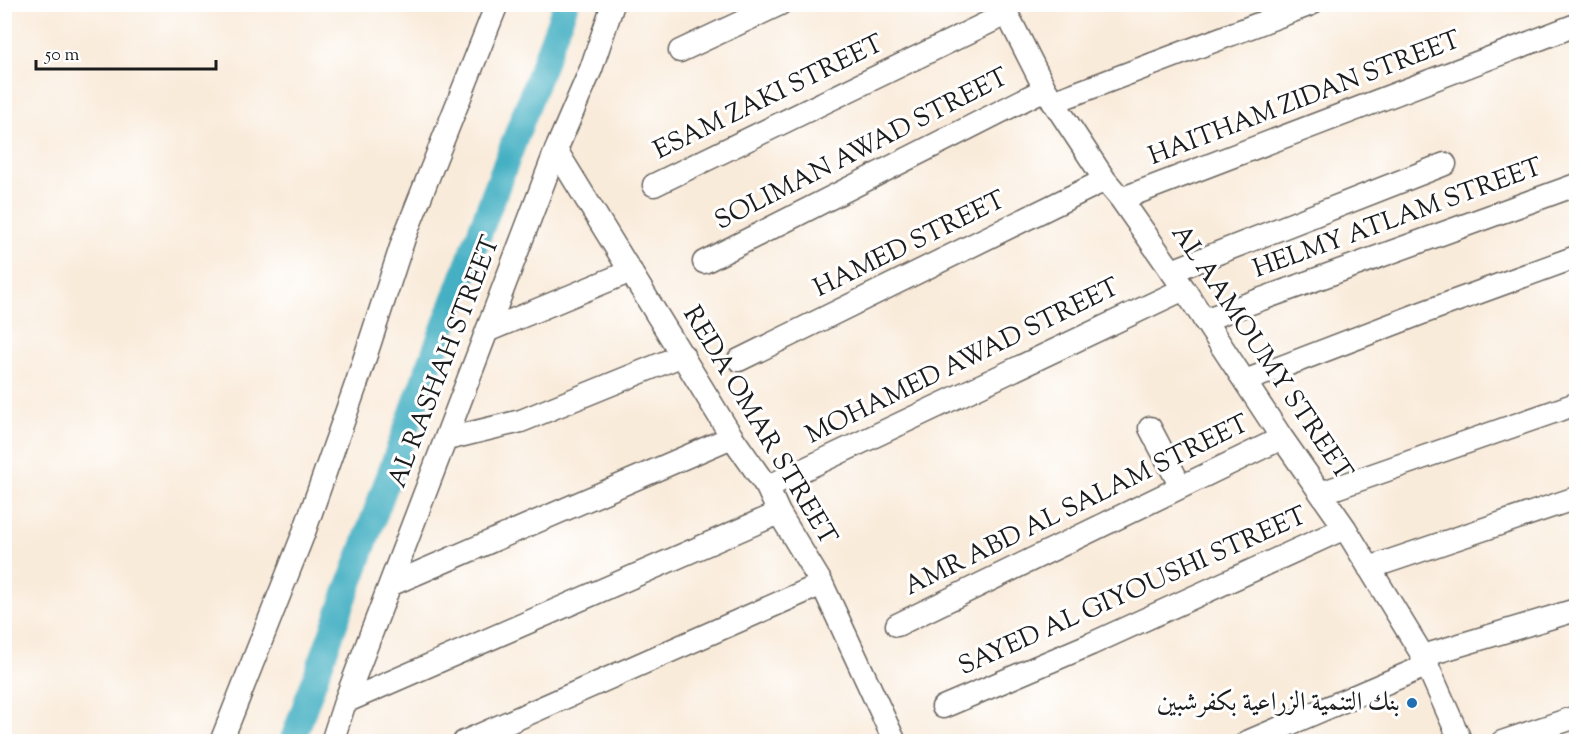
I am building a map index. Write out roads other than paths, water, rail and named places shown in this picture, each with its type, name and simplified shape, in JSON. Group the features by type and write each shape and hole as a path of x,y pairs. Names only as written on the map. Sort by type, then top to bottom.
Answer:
{"street":[{"path":"221,741 303,535 357,382 404,238 497,4"},
{"name":"AL RASHAH STREET","path":"332,741 556,150 591,69 614,4"},
{"path":"680,51 780,4"},
{"name":"SOLIMAN AWAD STREET","path":"705,262 1049,96 1311,4"},
{"name":"AL AAMOUMY STREET","path":"1004,9 1049,96 1105,180 1178,280 1282,438 1345,528 1425,661 1461,741"},
{"name":"ESAM ZAKI STREET","path":"654,185 1004,9"},
{"name":"HAITHAM ZIDAN STREET","path":"1121,199 1576,25"},
{"name":"REDA OMAR STREET","path":"556,150 732,437 767,487 779,513 822,584 895,741"},
{"name":"MOHAMED AWAD STREET","path":"767,487 1178,280 1445,165"},
{"name":"HAMED STREET","path":"739,360 1105,180"},
{"name":"HELMY ATLAM STREET","path":"1204,320 1576,185"},
{"path":"1245,381 1576,257"},
{"path":"489,330 631,271"},
{"path":"447,439 521,421 682,355"},
{"path":"1322,493 1576,404"},
{"path":"1150,428 1181,487"},
{"path":"390,585 732,437"},
{"name":"AMR ABD AL SALAM STREET","path":"897,625 1282,438"},
{"path":"1369,568 1576,498"},
{"path":"345,702 779,513"},
{"name":"SAYED AL GIYOUSHI STREET","path":"943,707 1091,644 1345,528"},
{"path":"464,741 822,584"},
{"path":"1247,741 1425,661 1576,610"},
{"path":"1502,741 1576,717"}],"waterway":[{"path":"292,742 422,385 566,4"}],"place":[{"name":"بنك التنمية الزراعية بكفرشبين","path":"1412,703"}]}
